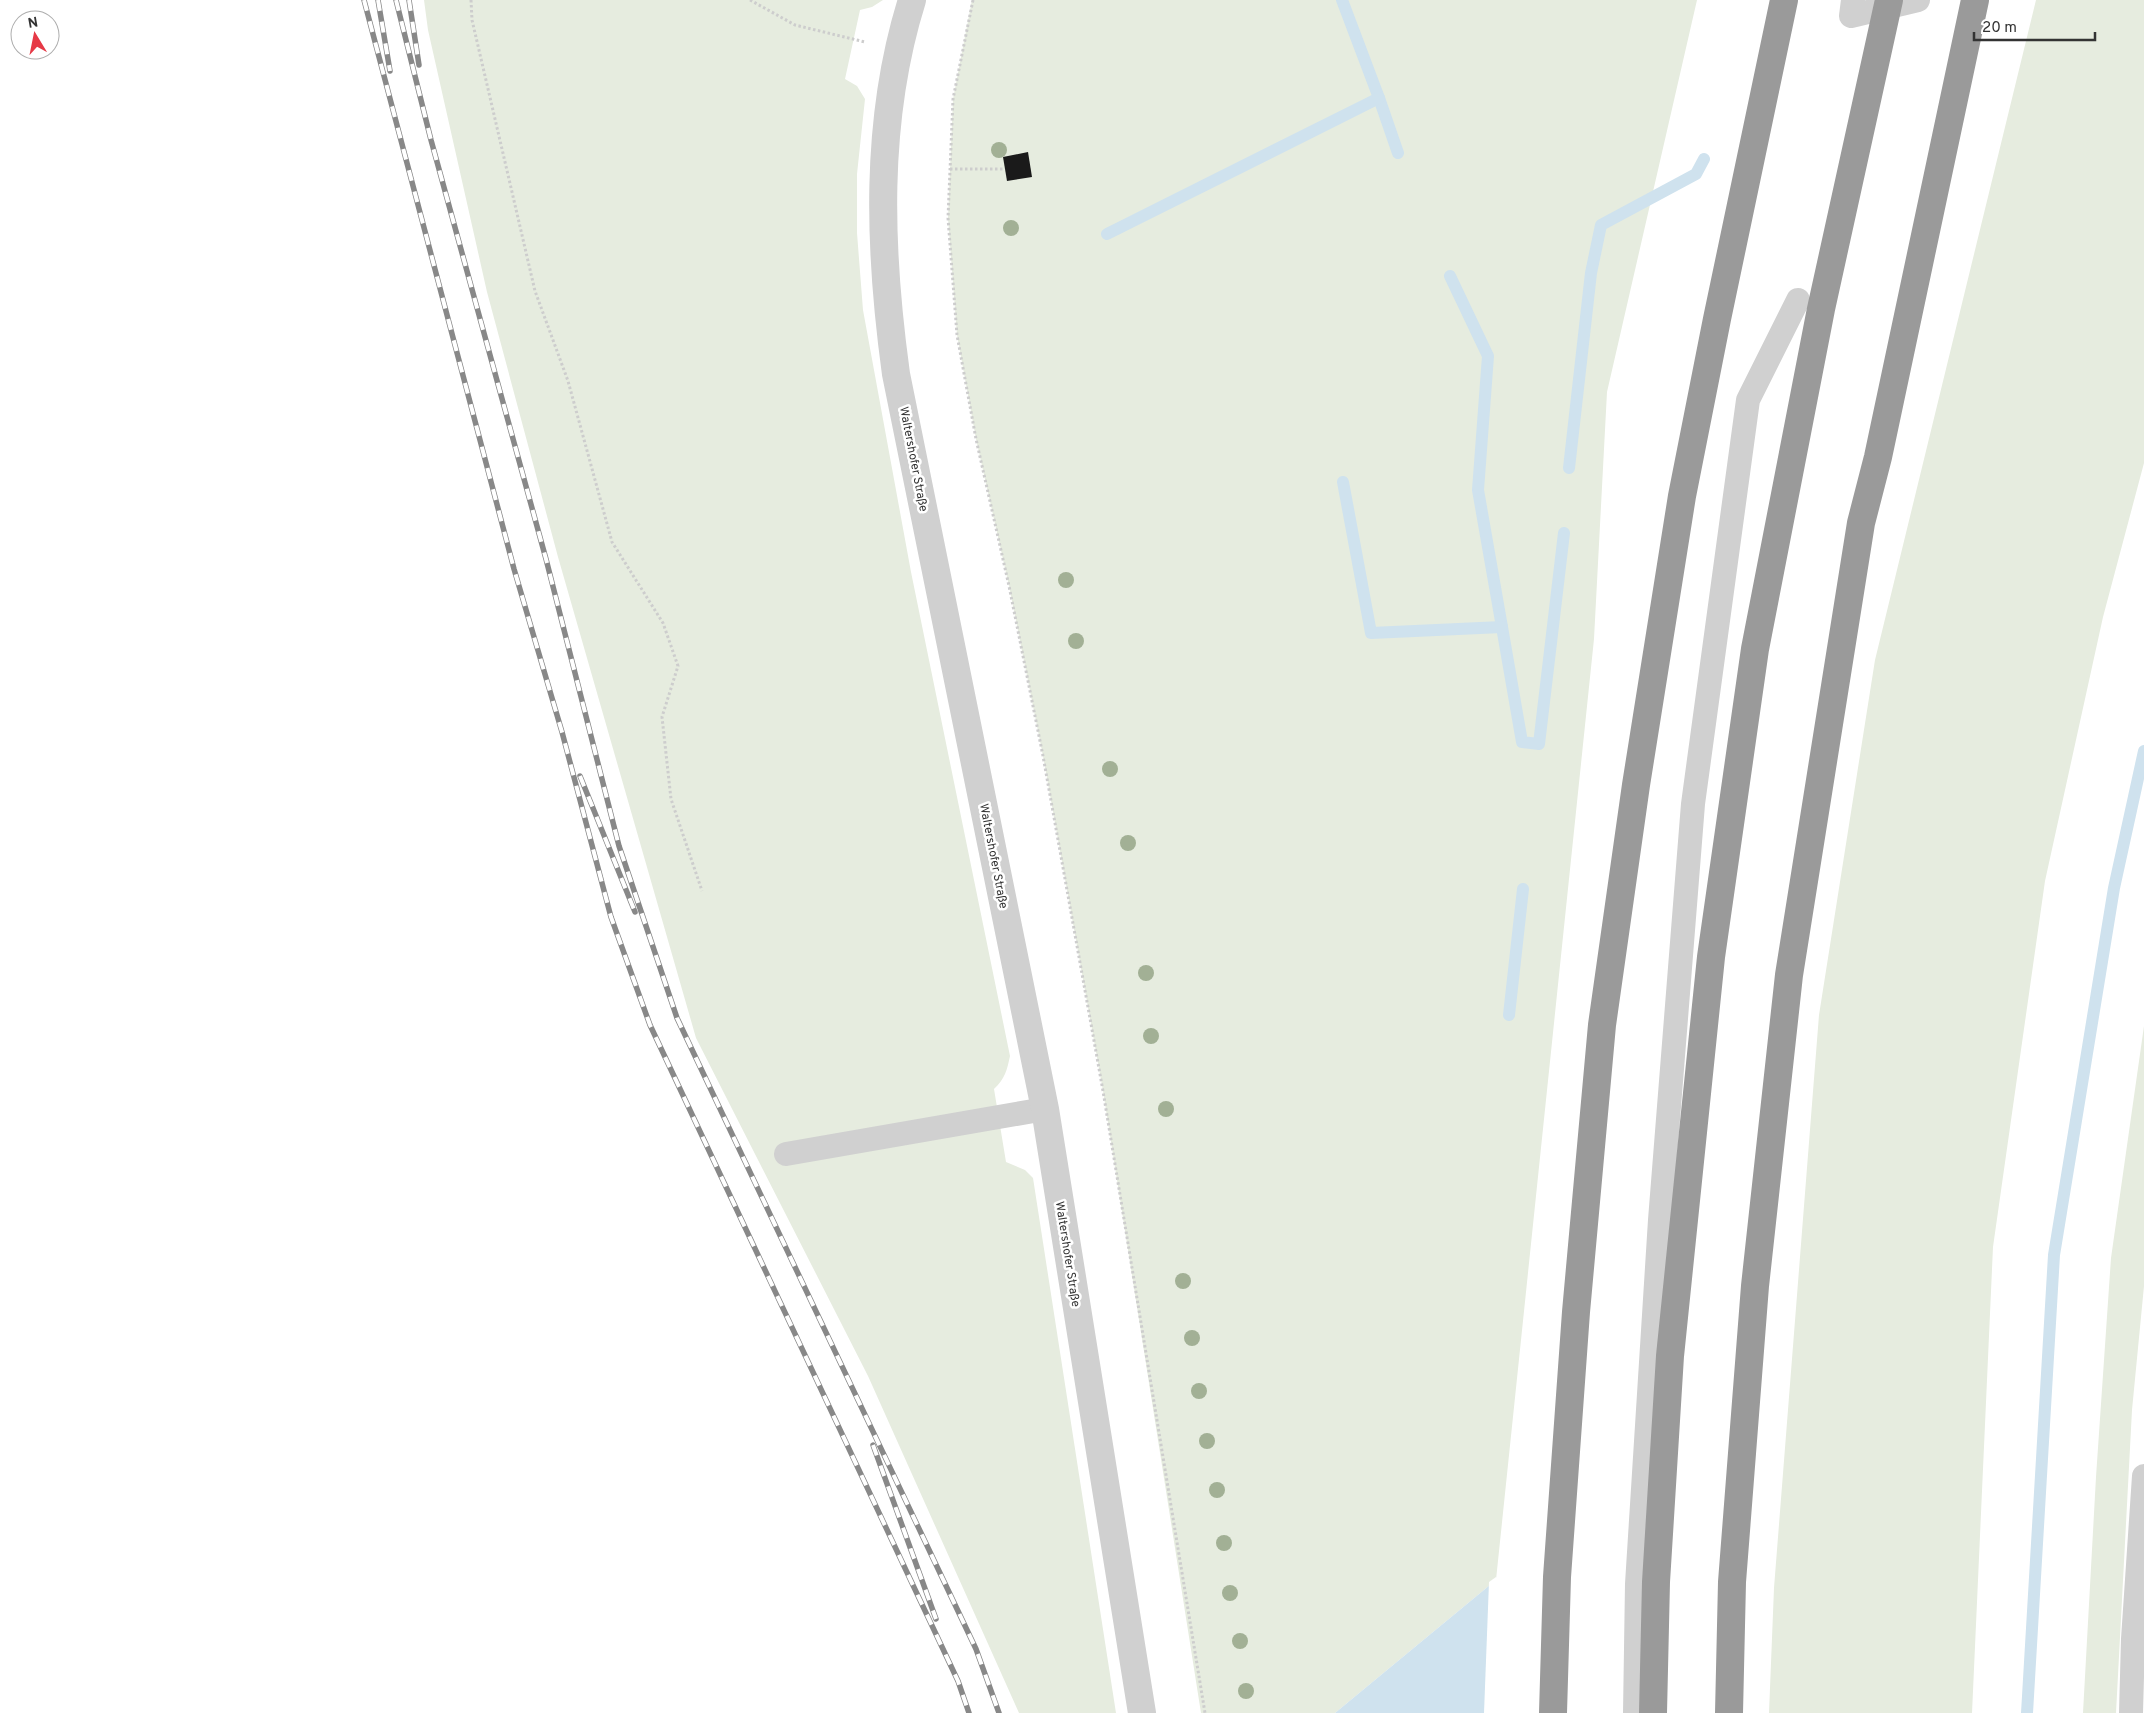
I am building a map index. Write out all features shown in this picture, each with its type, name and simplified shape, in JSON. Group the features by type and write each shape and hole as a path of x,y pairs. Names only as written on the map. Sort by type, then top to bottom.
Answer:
{"highway":[{"path":"1553,1713 1557,1577 1572,1371 1602,1025 1636,785 1682,496 1784,0"},
{"path":"1652,1713 1656,1582 1670,1356 1711,957 1756,649 1821,309 1889,0"},
{"path":"1730,1713 1732,1582 1755,1286 1789,975 1861,523 1878,457 1975,0"}],"street":[{"name":"Waltershofer Straße","path":"912,0 899,51 884,161 887,308 896,374 1045,1109 1142,1713"}],"lane":[{"path":"1853,0 1851,16 1918,0"},
{"path":"1635,1713 1637,1584 1660,1220 1693,804 1748,400 1798,300"},
{"path":"786,1154 1045,1109"},
{"path":"2131,1713 2133,1639 2144,1476"}],"path":[{"path":"471,0 472,20 535,291 568,381 612,542 663,623 678,666 662,717 671,799 702,891"},
{"path":"750,0 795,25 899,51"},
{"path":"973,0 953,99 948,218 957,335 976,439 1009,586 1043,756 1104,1091 1205,1713"},
{"path":"950,169 1005,169"}],"shaded area":[{"path":"424,0 883,0 872,7 860,10 845,79 857,86 865,99 857,174 857,233 863,310 911,572 1010,1056 1005,1074 1001,1082 994,1089 1006,1162 1025,1170 1033,1178 1116,1713 1019,1713 868,1376 696,1038 558,557 487,292 428,30"},
{"path":"972,0 1697,0 1607,392 1594,639 1496,1580 1335,1713 1201,1713 1103,1091 1043,756 1009,586 976,439 957,335 948,218 953,99"},
{"path":"2036,0 2144,0 2144,463 2103,617 2045,881 1993,1247 1972,1713 1769,1713 1774,1588 1819,1015 1875,660"},
{"path":"2144,1026 2144,1286 2132,1410 2116,1713 2083,1713 2096,1477 2111,1258"}],"water":[{"path":"1496,1580 1494,1713 1335,1713"}],"pier":[{"path":"1496,1577 1499,1580 1497,1713 1484,1713 1489,1582"}],"building":[{"path":"1028,152 1032,177 1007,181 1003,157"}],"waterway":[{"path":"1342,0 1398,153"},
{"path":"1107,234 1379,98"},
{"path":"1569,468 1591,273 1601,225 1696,174 1704,159"},
{"path":"1450,276 1488,356 1478,490 1502,627"},
{"path":"1343,482 1371,633 1502,627 1522,742 1539,744 1564,533"},
{"path":"2027,1713 2054,1255 2114,888 2144,751"},
{"path":"1509,1015 1523,889"}],"railway":[{"path":"364,0 514,569 562,732 611,917 650,1025 958,1681 969,1713"},
{"path":"378,0 390,71"},
{"path":"396,0 431,140 546,559 619,846 677,1018 976,1649 999,1713"},
{"path":"409,0 419,65"},
{"path":"580,776 635,912"},
{"path":"873,1445 936,1619"}]}
